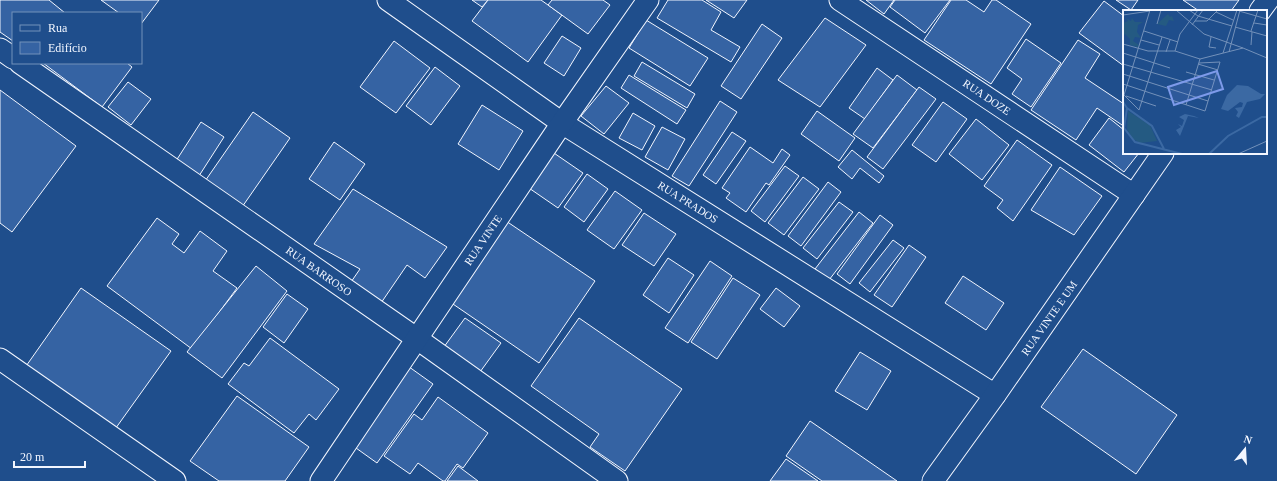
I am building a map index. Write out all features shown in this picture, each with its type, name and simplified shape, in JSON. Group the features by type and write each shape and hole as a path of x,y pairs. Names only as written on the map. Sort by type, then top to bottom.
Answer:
{"street":[{"name":"RUA PRADOS","path":"388,0 562,123 995,395"},
{"name":"RUA VINTE","path":"321,481 562,123 648,0"},
{"name":"RUA DOZE","path":"840,0 1134,195"},
{"path":"1261,10 1268,0"},
{"path":"0,50 12,57"},
{"name":"RUA BARROSO","path":"21,64 416,338 617,481"},
{"name":"RUA VINTE E UM","path":"933,481 995,395 1162,154"},
{"path":"0,359 175,481"}],"building":[{"path":"0,0 49,0 64,12 12,12 12,40 0,32"},
{"path":"101,0 159,0 142,23 142,12 118,12"},
{"path":"472,0 488,0 482,7"},
{"path":"488,0 541,0 562,15 528,62 472,21"},
{"path":"552,0 603,0 610,5 588,34 548,5"},
{"path":"668,0 702,0 721,12 711,30 740,47 731,62 657,18"},
{"path":"706,0 747,0 734,18"},
{"path":"866,0 894,0 884,14"},
{"path":"895,0 950,0 925,33 890,7"},
{"path":"951,0 966,0 984,12 992,0 996,0 1031,24 991,84 924,40"},
{"path":"1116,0 1138,0 1131,10"},
{"path":"1183,0 1239,0 1232,10 1198,10"},
{"path":"1104,1 1123,15 1123,65 1079,33"},
{"path":"825,18 866,45 820,107 778,80"},
{"path":"646,20 708,58 690,86 629,48"},
{"path":"762,24 782,38 741,99 721,86"},
{"path":"562,36 581,48 564,76 544,63"},
{"path":"1026,39 1061,63 1031,107 1012,94 1022,79 1007,68"},
{"path":"1078,40 1100,54 1085,78 1123,103 1123,123 1122,125 1097,108 1076,140 1031,110"},
{"path":"394,41 430,68 396,113 360,87"},
{"path":"642,62 695,94 687,108 634,76"},
{"path":"44,64 128,64 132,67 102,107"},
{"path":"435,67 460,86 431,125 406,106"},
{"path":"877,68 893,80 865,119 849,108"},
{"path":"629,75 686,110 677,124 621,88"},
{"path":"897,75 917,90 873,148 853,134"},
{"path":"128,82 151,99 131,125 108,107"},
{"path":"606,86 629,103 604,134 581,116"},
{"path":"919,87 936,99 883,169 867,157"},
{"path":"0,90 76,146 12,232 0,223"},
{"path":"720,101 737,112 689,186 672,176"},
{"path":"943,102 967,119 936,162 912,145"},
{"path":"482,105 523,131 499,170 458,144"},
{"path":"817,111 855,138 839,161 801,134"},
{"path":"253,112 290,138 240,210 203,184"},
{"path":"633,113 655,126 642,150 619,138"},
{"path":"1109,118 1123,129 1123,154 1138,154 1124,172 1089,145"},
{"path":"976,119 1009,145 982,180 949,154"},
{"path":"201,122 224,137 197,179 174,164"},
{"path":"662,127 685,139 668,170 645,157"},
{"path":"732,132 746,141 716,184 703,175"},
{"path":"1017,140 1052,165 1013,221 997,208 1003,200 984,186"},
{"path":"334,142 365,164 340,200 309,179"},
{"path":"750,147 773,163 782,149 790,155 769,185 766,183 746,212 726,198 730,193 722,188"},
{"path":"852,150 884,176 879,183 860,168 852,179 838,167"},
{"path":"551,151 583,173 558,208 526,186"},
{"path":"785,166 799,176 765,222 751,211"},
{"path":"1060,167 1102,196 1074,235 1031,210"},
{"path":"587,174 608,189 584,222 564,207"},
{"path":"803,177 819,189 784,235 768,223"},
{"path":"828,182 841,192 801,246 788,236"},
{"path":"353,189 447,247 425,278 407,265 381,303 351,282 360,269 314,244"},
{"path":"615,191 642,210 614,249 587,230"},
{"path":"839,202 853,212 817,259 803,248"},
{"path":"859,212 873,223 829,280 815,269"},
{"path":"644,213 676,234 654,266 622,245"},
{"path":"880,215 893,225 850,284 837,274"},
{"path":"157,218 179,234 172,244 184,253 200,231 227,251 213,271 237,288 192,349 107,286"},
{"path":"506,221 595,281 539,363 450,302"},
{"path":"893,240 904,248 870,292 859,283"},
{"path":"909,245 926,257 892,307 874,295"},
{"path":"668,258 694,275 669,313 643,295"},
{"path":"710,261 732,276 688,343 665,328"},
{"path":"256,266 287,291 222,378 187,352"},
{"path":"963,276 1004,303 986,330 945,303"},
{"path":"733,278 760,295 717,359 691,342"},
{"path":"81,288 171,351 113,432 24,369"},
{"path":"776,288 800,306 784,327 760,309"},
{"path":"287,294 308,309 284,343 263,327"},
{"path":"465,318 501,343 480,372 441,351"},
{"path":"579,318 682,389 625,471 590,447 599,434 531,386"},
{"path":"270,338 339,389 316,420 309,414 294,433 228,384 244,363 249,366"},
{"path":"1083,349 1177,415 1136,474 1041,407"},
{"path":"860,352 891,371 867,410 835,391"},
{"path":"405,364 433,384 377,463 349,443"},
{"path":"237,396 309,447 285,481 219,481 190,461"},
{"path":"438,397 488,433 463,468 457,464 445,481 418,463 410,474 384,456 414,414 422,420"},
{"path":"810,421 897,481 822,481 786,456"},
{"path":"786,459 818,481 770,481"},
{"path":"458,466 478,481 447,481"}]}
